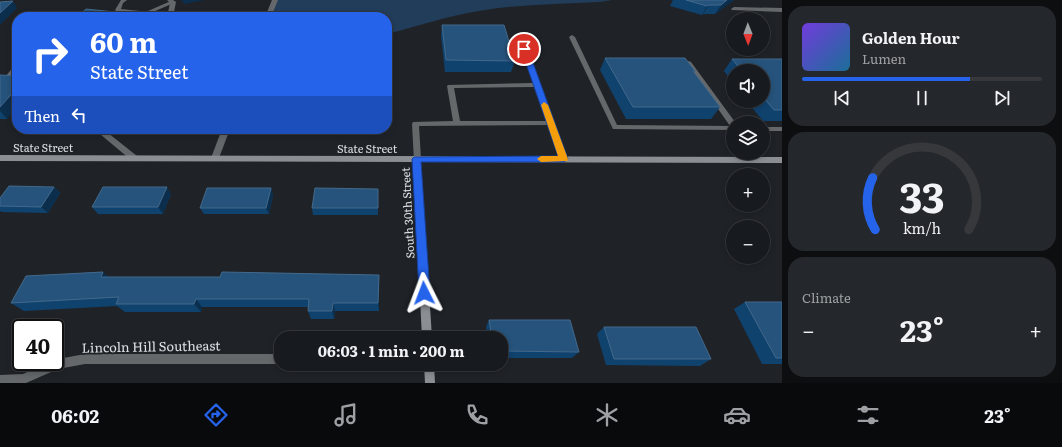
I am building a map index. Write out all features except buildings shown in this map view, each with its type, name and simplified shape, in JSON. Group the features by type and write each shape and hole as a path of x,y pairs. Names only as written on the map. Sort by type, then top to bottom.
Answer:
{"main road":[{"name":"State Street","path":"0,158 564,159 726,156"},
{"name":"State Street","path":"770,158 782,160"},
{"name":"South 30th Street","path":"417,159 427,331"},
{"path":"429,371 430,383"}],"street":[{"path":"124,0 121,2 118,10 138,12"},
{"path":"270,12 275,0"},
{"path":"148,12 171,1 170,12"},
{"path":"734,9 782,10"},
{"path":"520,36 564,159"},
{"path":"572,37 615,127 726,128"},
{"path":"689,63 727,116"},
{"path":"12,72 7,78 12,78"},
{"path":"457,124 450,86 537,85"},
{"path":"417,159 414,124 551,124"},
{"path":"770,129 782,129"},
{"path":"104,134 134,158"},
{"path":"215,158 224,134"},
{"name":"Lincoln Hill Southeast","path":"0,380 24,379 58,364 84,359 274,359"}],"shaded area":[{"path":"275,0 612,0 509,7 479,11 433,21 392,33 392,12 270,12"}],"slow traffic":[{"path":"541,159 564,159 544,105"}],"route":[{"path":"424,293 417,159 564,159 524,49"}]}
